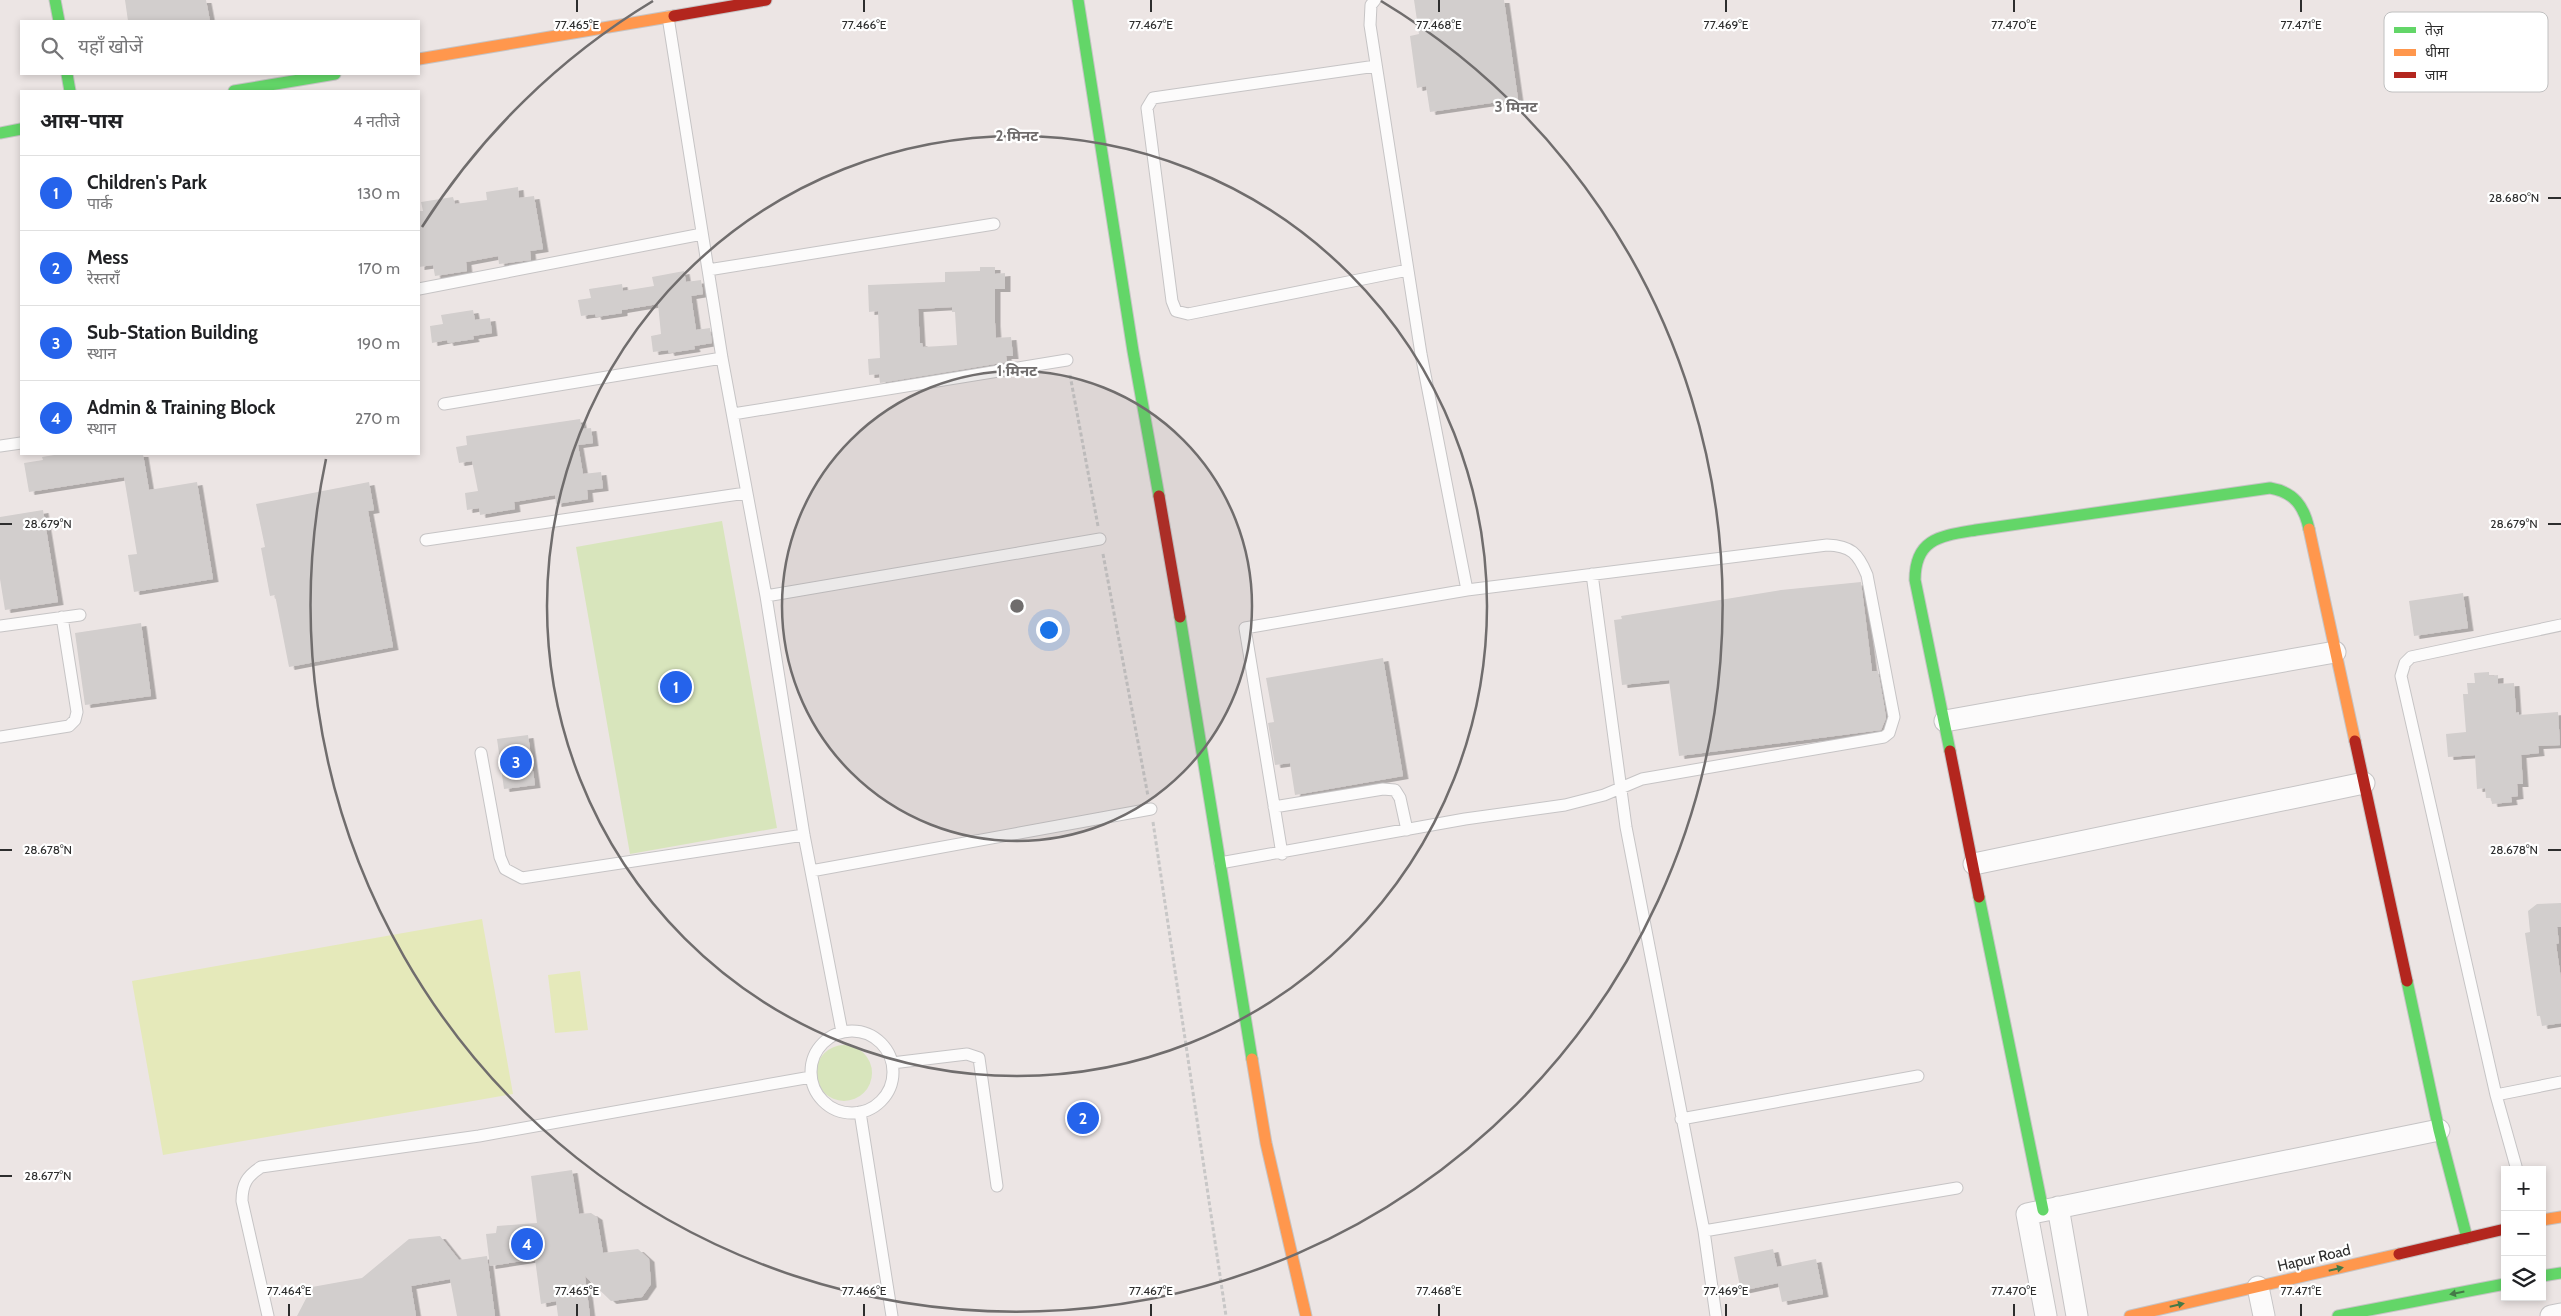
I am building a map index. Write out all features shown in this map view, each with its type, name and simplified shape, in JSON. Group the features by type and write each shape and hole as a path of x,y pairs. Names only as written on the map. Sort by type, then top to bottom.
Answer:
{"street":[{"path":"56,0 59,20"},
{"path":"420,60 766,0"},
{"path":"1078,0 1132,351 1182,631 1266,1143 1306,1316"},
{"path":"67,75 70,90"},
{"path":"240,90 330,75"},
{"path":"0,133 20,129"},
{"path":"2078,1316 2050,1208 1974,864 1915,580 1915,562 1920,551 1928,544 1963,533 2095,512 2270,488 2283,490 2295,496 2307,520 2438,1130 2467,1238"},
{"path":"1945,721 2335,652"},
{"path":"1974,864 2364,784"},
{"path":"2046,1316 2027,1214 2438,1130"},
{"path":"2546,1219 2561,1217"},
{"name":"Hapur Road","path":"2130,1316 2501,1230"},
{"path":"2546,1275 2561,1273"},
{"path":"2338,1316 2501,1285"},
{"path":"2258,1287 2264,1316"},
{"path":"2551,1316 2561,1314"}],"lane":[{"path":"1375,0 1371,4 1370,25 1376,66 1421,354 1467,590"},
{"path":"668,17 722,358 766,596 804,835 842,1032"},
{"path":"1376,66 1153,98 1147,108 1172,301 1176,311 1188,314 1408,270"},
{"path":"708,270 994,224"},
{"path":"420,289 702,234"},
{"path":"444,404 722,358"},
{"path":"733,414 1067,360"},
{"path":"0,446 20,443"},
{"path":"426,540 746,493"},
{"path":"766,596 1100,539"},
{"path":"1220,863 1282,854 1407,830 1565,805 1604,794 1621,786 1666,774 1884,737 1889,733 1894,717 1867,575 1860,558 1849,549 1828,545 1467,590 1245,628 1282,854"},
{"path":"1592,574 1626,827 1704,1231 1716,1316"},
{"path":"0,626 80,615"},
{"path":"0,737 69,726 75,720 77,712 62,617"},
{"path":"2516,1166 2496,1095 2402,676 2406,663 2412,657 2561,625"},
{"path":"481,753 500,857 505,868 522,878 804,835"},
{"path":"1274,807 1383,789 1395,790 1400,798 1407,830"},
{"path":"811,871 1151,809"},
{"path":"842,1032 855,1032 873,1038 887,1051 892,1063 891,1082 882,1100 872,1108 860,1112 847,1113 835,1110 824,1103 816,1093 811,1078 814,1056 830,1037 842,1032"},
{"path":"892,1063 967,1054 979,1058 997,1186"},
{"path":"1681,1119 1918,1076"},
{"path":"268,1316 242,1201 242,1189 246,1179 261,1167 479,1136 811,1078"},
{"path":"2496,1095 2561,1082"},
{"path":"860,1112 892,1316"},
{"path":"1704,1231 1957,1188"}],"path":[{"path":"1067,360 1151,809 1226,1316"}],"green space":[{"path":"722,521 777,828 630,854 576,547"},
{"path":"482,919 513,1094 163,1155 132,981"},
{"path":"580,971 588,1030 555,1033 548,975"},
{"path":"844,1045 855,1047 864,1053 870,1062 872,1073 870,1084 864,1093 855,1099 844,1101 833,1099 824,1093 818,1084 816,1073 818,1062 824,1053 833,1047"}],"building":[{"path":"125,0 206,0 210,20 128,20"},
{"path":"1414,0 1504,0 1518,99 1430,112 1426,86 1417,88 1410,36 1419,34"},
{"path":"518,187 519,198 534,196 543,249 530,251 531,260 499,264 498,256 466,262 467,271 435,276 433,265 420,267 420,211 423,211 421,202 453,197 455,204 487,200 486,192"},
{"path":"980,267 995,267 995,274 1005,273 1005,289 995,289 995,323 996,338 1011,337 1013,356 1006,356 1007,362 880,383 879,374 869,375 868,359 880,358 878,311 869,312 868,285 945,282 945,272 980,271","holes":["952,307 952,312 955,312 957,345 923,347 922,343 920,343 918,309"]},
{"path":"684,271 686,282 701,280 703,294 691,296 696,330 710,328 712,343 694,346 695,349 669,353 668,350 653,352 651,336 661,334 658,304 622,310 622,313 596,317 595,314 581,316 578,300 591,298 589,289 622,284 623,291 654,286 652,277"},
{"path":"473,310 475,320 490,318 492,333 473,336 474,339 448,343 447,340 432,343 430,326 443,324 441,315"},
{"path":"580,419 582,429 591,428 593,443 578,445 583,474 601,472 603,488 587,490 588,499 556,504 555,495 514,502 515,509 480,515 479,508 467,510 465,493 478,491 472,461 459,463 456,447 467,445 466,436"},
{"path":"54,455 143,455 149,490 197,482 213,579 134,592 128,555 137,554 124,477 29,492 24,463 43,460 42,457"},
{"path":"369,482 374,510 368,511 393,647 289,667 275,595 270,596 261,548 265,547 256,504"},
{"path":"43,510 58,602 5,610 0,579 0,517"},
{"path":"1861,582 1872,671 1878,671 1886,718 1881,730 1679,756 1669,680 1622,685 1614,620 1622,619 1621,616 1781,590"},
{"path":"2463,593 2468,628 2414,636 2409,601"},
{"path":"141,623 151,696 85,705 75,633"},
{"path":"1383,658 1403,776 1295,795 1290,763 1275,765 1268,723 1274,722 1266,678"},
{"path":"2489,672 2489,676 2498,675 2498,684 2514,683 2516,713 2519,712 2519,715 2558,712 2560,745 2538,746 2539,753 2521,755 2523,784 2517,784 2518,796 2511,797 2512,802 2492,804 2491,798 2486,798 2485,788 2477,789 2475,755 2448,757 2446,734 2466,732 2463,694 2468,694 2467,683 2475,683 2474,673"},
{"path":"528,735 535,785 504,789 497,739"},
{"path":"2561,903 2561,927 2557,927 2559,943 2556,944 2561,979 2561,1023 2542,1026 2540,1016 2537,1016 2525,933 2530,932 2528,911 2537,904"},
{"path":"572,1170 579,1214 591,1213 597,1217 603,1253 638,1249 649,1259 651,1284 642,1297 611,1301 585,1276 590,1316 558,1316 556,1301 541,1304 535,1259 490,1266 486,1234 496,1233 497,1226 537,1223 531,1176"},
{"path":"440,1236 459,1260 487,1256 495,1316 457,1316 450,1279 411,1286 416,1316 297,1316 312,1287 362,1278 409,1239"},
{"path":"1773,1249 1777,1267 1816,1259 1823,1294 1782,1302 1778,1283 1741,1291 1734,1257"}],"traffic: fast":[{"path":"55,0 59,20"},
{"path":"1078,0 1133,351 1159,496"},
{"path":"67,75 70,90"},
{"path":"240,90 329,75"},
{"path":"0,133 20,129"},
{"path":"1950,751 1915,580 1916,566 1920,555 1925,547 1932,542 1941,537 1976,530 2270,488 2286,493 2297,501 2304,513 2309,529"},
{"path":"1180,617 1252,1059"},
{"path":"1979,897 2043,1210"},
{"path":"2407,981 2439,1130 2467,1238"},
{"path":"2546,1275 2561,1273"},
{"path":"2338,1316 2501,1285"}],"traffic: slow":[{"path":"420,59 674,16"},
{"path":"2309,529 2355,741"},
{"path":"1252,1059 1266,1143 1306,1316"},
{"path":"2546,1219 2561,1217"},
{"path":"2130,1316 2399,1254"}],"traffic: jam":[{"path":"674,16 766,0"},
{"path":"1159,496 1180,617"},
{"path":"2355,741 2407,981"},
{"path":"1950,751 1979,897"},
{"path":"2399,1254 2501,1230"}],"place":[{"name":"Children's Park","path":"676,687"},
{"name":"Sub-Station Building","path":"516,762"},
{"name":"Mess","path":"1083,1118"},
{"name":"Admin & Training Block","path":"527,1244"}]}
